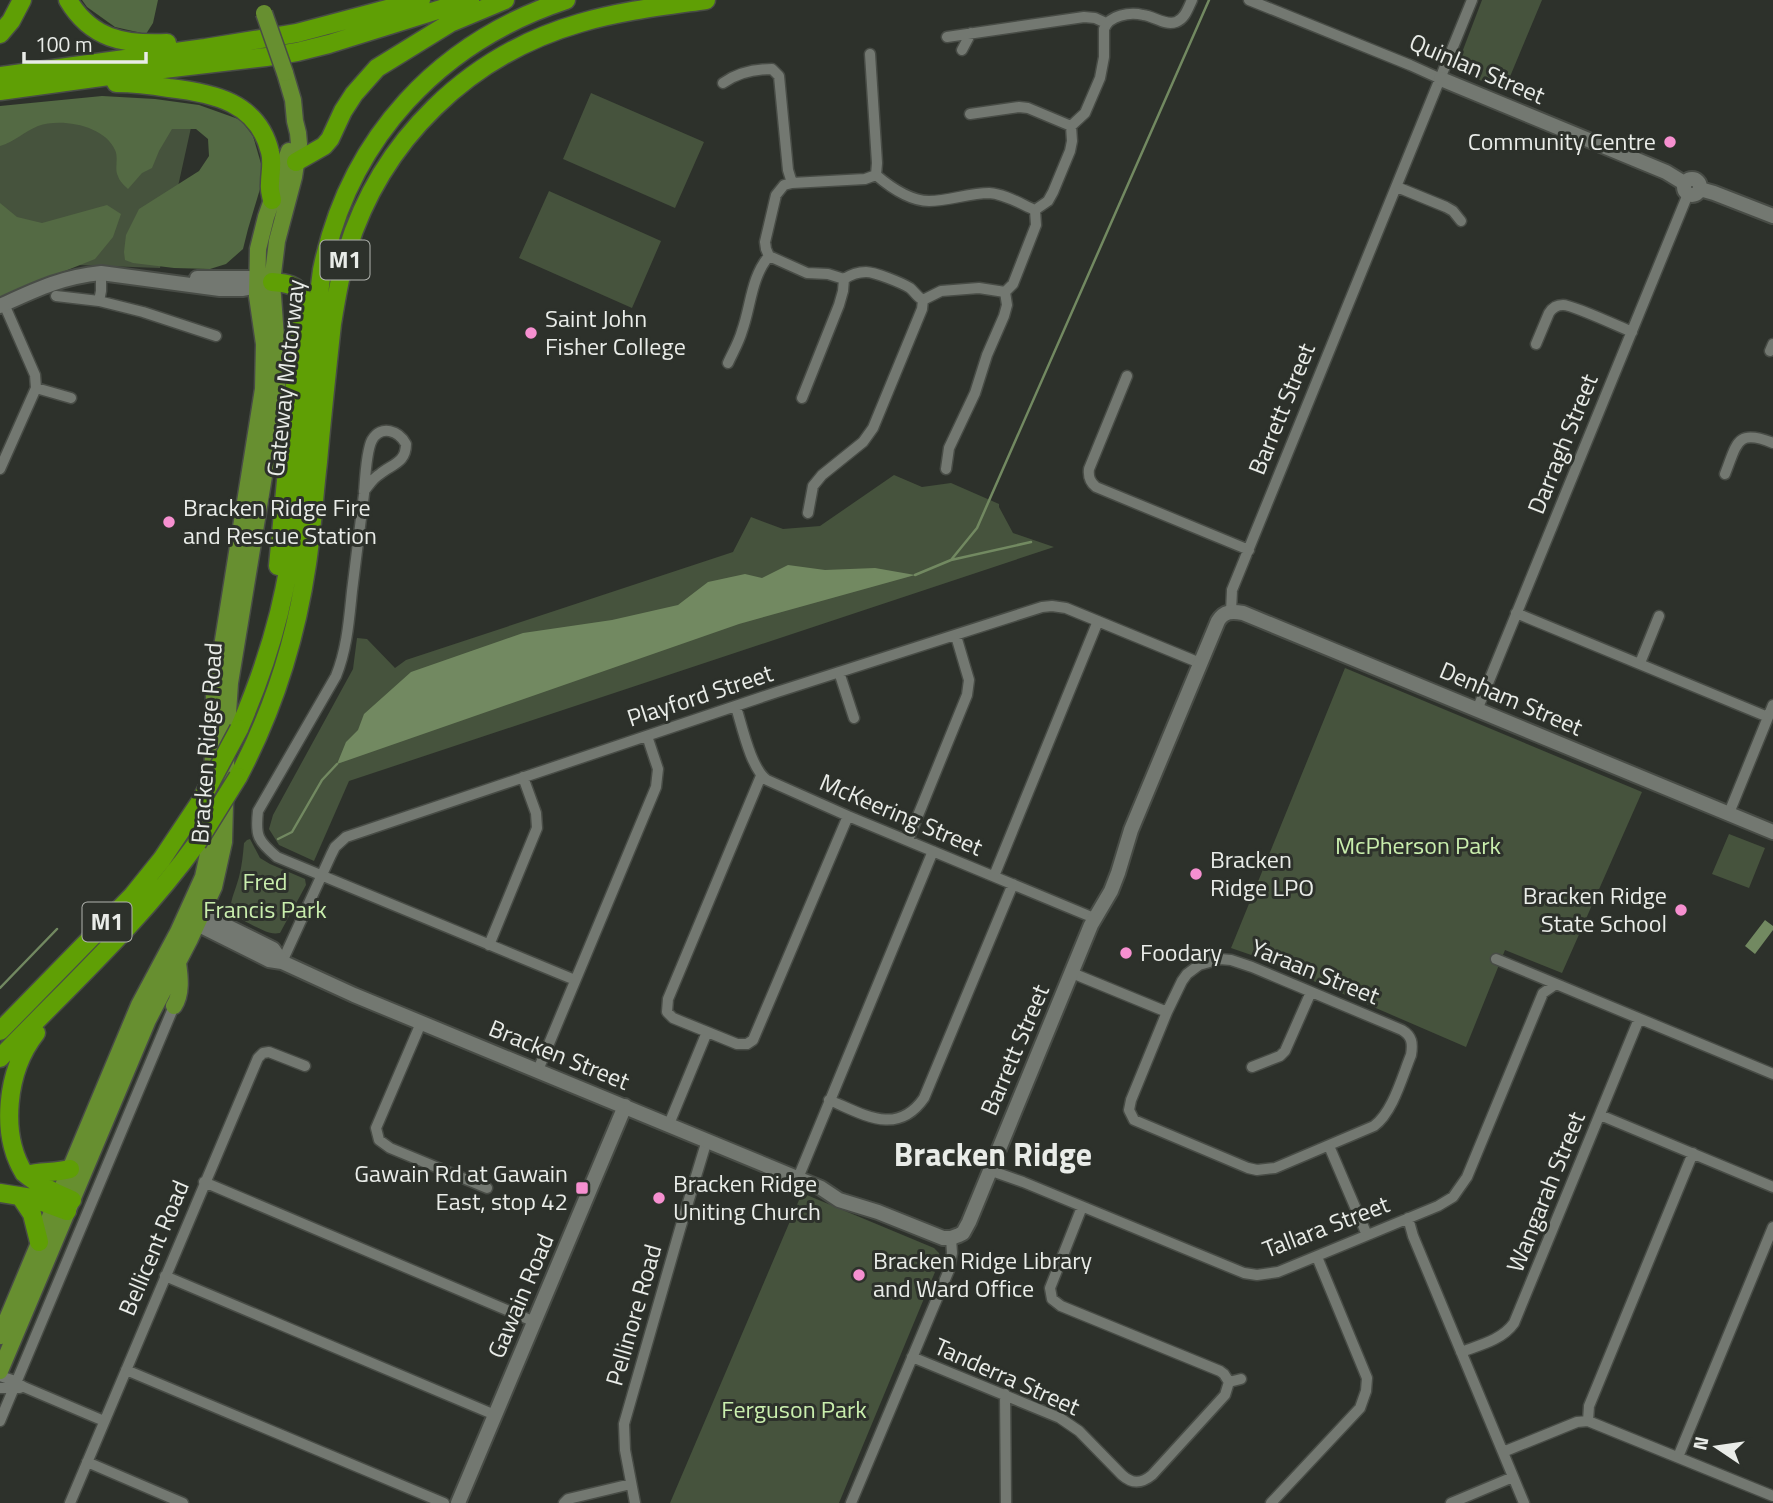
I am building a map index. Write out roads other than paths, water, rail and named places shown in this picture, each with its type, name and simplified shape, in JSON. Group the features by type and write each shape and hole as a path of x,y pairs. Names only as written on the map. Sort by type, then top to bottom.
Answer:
{"highway":[{"path":"0,34 22,0"},
{"path":"68,0 74,11 91,27 123,42 151,44 232,36 247,41"},
{"path":"0,76 297,33 421,0"},
{"path":"0,91 297,52 470,0"},
{"path":"296,162 324,146 354,94 377,68 450,23 505,0"},
{"name":"Gateway Motorway","path":"0,1031 133,895 162,859 200,802 239,729 258,682 279,615 294,535 324,260 350,185 366,155 415,91 440,68 472,44 505,25 566,0"},
{"name":"Gateway Motorway","path":"0,1058 145,908 177,870 197,844 254,746 288,654 308,562 338,288 347,251 361,212 394,154 416,125 437,104 483,67 512,50 581,22 706,0"},
{"path":"64,82 82,87 137,84 194,91 226,100 248,114 266,138 271,154 272,200"},
{"path":"262,282 283,282 297,288 303,299 274,599 279,615"},
{"path":"45,1011 41,1026 12,1072 2,1110 3,1128 10,1154 27,1175 63,1203"},
{"path":"27,1175 38,1171 70,1169"},
{"path":"0,1193 63,1203"},
{"path":"20,1196 32,1214 39,1242"}],"main road":[{"name":"Bracken Ridge Road","path":"262,6 293,100 299,133 289,199 262,282"},
{"name":"Bracken Ridge Road","path":"0,1336 39,1242 63,1203 70,1169 139,1004 214,887 222,857 230,683 276,397 278,365 262,282 261,234 286,161 295,121"},
{"name":"Bracken Ridge Road","path":"0,1371 63,1203 148,1020 178,963 194,916"},
{"path":"174,1006 179,996 178,963"}],"street":[{"path":"1071,126 1085,113 1100,78 1106,23 1112,18 1132,15 1175,22 1184,17 1192,0"},
{"name":"Quinlan Street","path":"1250,0 1666,172 1691,188 1721,195 1773,216"},
{"name":"Barrett Street","path":"951,1238 959,1236 966,1228 1094,918 1111,891 1123,862 1131,830 1200,663 1221,617 1231,612 1232,590 1472,0"},
{"path":"947,37 1084,17 1106,23"},
{"path":"962,50 971,33"},
{"path":"870,54 876,176"},
{"path":"723,83 733,76 762,69 772,69 779,76 788,170 792,183"},
{"path":"970,114 1028,108 1071,126"},
{"path":"1035,210 1048,201 1053,192 1070,151 1071,126"},
{"path":"923,300 911,289 875,274 853,274 844,279 828,274 807,273 769,256 765,242 776,195 784,185 792,183 876,176 913,198 929,201 989,193 1035,210"},
{"path":"1397,187 1446,207 1461,221"},
{"name":"Darragh Street","path":"1477,710 1691,188"},
{"path":"946,469 949,448 975,393 1004,316 1005,292 1013,284 1036,225 1035,210"},
{"path":"728,363 743,331 756,277 769,256"},
{"path":"99,301 101,273"},
{"path":"0,469 36,388 35,375 2,305 51,283 101,273 156,279 167,276 262,282"},
{"path":"802,398 839,305 844,279"},
{"path":"923,300 941,291 979,288 1005,292"},
{"path":"56,296 99,301 144,312 216,336"},
{"path":"808,513 813,486 822,475 863,442 873,428 922,309 923,300"},
{"path":"1536,344 1549,313 1560,305 1632,332"},
{"path":"1127,376 1089,469 1093,484 1249,550"},
{"path":"36,388 71,398"},
{"path":"364,491 379,474 394,466 403,457 406,444 398,434 386,430 371,442 364,491 343,658 336,676 258,811 256,829 263,846 277,857 575,980"},
{"path":"1725,474 1740,440 1754,436 1773,443"},
{"name":"Playford Street","path":"282,962 335,847 346,837 839,672 1052,606 1066,608 1200,663"},
{"name":"Denham Street","path":"1231,612 1242,614 1773,832"},
{"path":"1517,613 1768,717"},
{"path":"1640,663 1659,616"},
{"path":"994,876 1098,621"},
{"path":"908,840 967,695 969,680 956,636"},
{"path":"839,672 854,718"},
{"path":"1728,813 1773,705"},
{"path":"736,707 761,776 663,1013 748,1049 848,816"},
{"path":"538,1070 656,787 658,769 647,736"},
{"name":"McKeering Street","path":"761,776 848,816 1094,918"},
{"path":"489,945 537,828 536,813 523,777"},
{"path":"798,1178 933,851"},
{"path":"829,1100 880,1120 900,1118 917,1107 1013,884"},
{"name":"Bracken Street","path":"194,916 273,949 282,962 317,979 798,1178 839,1200 878,1212 928,1233 951,1238"},
{"name":"Yaraan Street","path":"1220,959 1231,960 1311,992 1402,1030 1412,1039 1411,1055 1391,1104 1380,1122 1275,1168 1257,1170 1138,1124 1130,1115 1131,1100 1176,990 1187,974 1199,965 1220,959"},
{"path":"1496,959 1773,1074"},
{"path":"1072,973 1167,1013"},
{"name":"Tallara Street","path":"989,1170 1250,1274 1272,1274 1447,1202 1462,1186 1545,990 1556,984"},
{"path":"1251,1067 1280,1056 1285,1051 1311,992"},
{"path":"0,1422 18,1386 174,1006"},
{"name":"Wangarah Street","path":"1461,1352 1500,1336 1509,1331 1514,1323 1639,1019"},
{"path":"421,1023 376,1128 379,1140 390,1148 487,1188"},
{"path":"669,1124 707,1032"},
{"name":"Bellicent Road","path":"70,1503 258,1058 269,1052 305,1066"},
{"name":"Gawain Road","path":"458,1503 625,1106"},
{"path":"1600,1115 1773,1187"},
{"name":"Pellinore Road","path":"635,1503 625,1450 625,1424 707,1140"},
{"path":"1329,1146 1367,1236"},
{"path":"1588,1421 1589,1406 1693,1153"},
{"path":"205,1182 534,1322"},
{"path":"1082,1207 1050,1288 1049,1302 1220,1371 1228,1382 1241,1379"},
{"path":"1408,1218 1413,1236 1524,1503"},
{"path":"1678,1457 1773,1227"},
{"path":"851,1503 949,1270 951,1238"},
{"path":"1271,1503 1360,1408 1366,1391 1367,1378 1317,1257"},
{"path":"165,1276 495,1415"},
{"name":"Tanderra Street","path":"912,1357 1071,1424 1122,1475 1135,1482 1152,1475 1225,1395 1228,1382"},
{"path":"126,1370 444,1503"},
{"path":"0,1376 104,1421"},
{"path":"0,1388 18,1386"},
{"path":"1005,1394 1006,1503"},
{"path":"1503,1452 1577,1422 1588,1421 1772,1494"},
{"path":"87,1462 183,1503"},
{"path":"1451,1503 1513,1477"},
{"path":"564,1503 568,1499 631,1484"}],"waterway":[{"path":"951,560 977,528 1209,0"},
{"path":"915,575 951,560 1031,542"},
{"path":"278,839 292,832 322,780 337,764"},
{"path":"0,988 57,929"}],"place":[{"name":"Community Centre","path":"1670,142"},
{"name":"Saint John Fisher College","path":"531,333"},
{"name":"Bracken Ridge Fire and Rescue Station","path":"169,522"},
{"name":"Bracken Ridge LPO","path":"1196,874"},
{"name":"Bracken Ridge State School","path":"1681,910"},
{"name":"Foodary","path":"1126,953"},
{"name":"Gawain Rd at Gawain East, stop 42","path":"582,1188"},
{"name":"Bracken Ridge Uniting Church","path":"659,1198"},
{"name":"Bracken Ridge Library and Ward Office","path":"859,1275"}],"district":[{"name":"Bracken Ridge","path":"993,1155"}],"park label":[{"name":"McPherson Park","path":"1418,846"},
{"name":"Fred Francis Park","path":"265,896"},
{"name":"Ferguson Park","path":"794,1410"}]}
